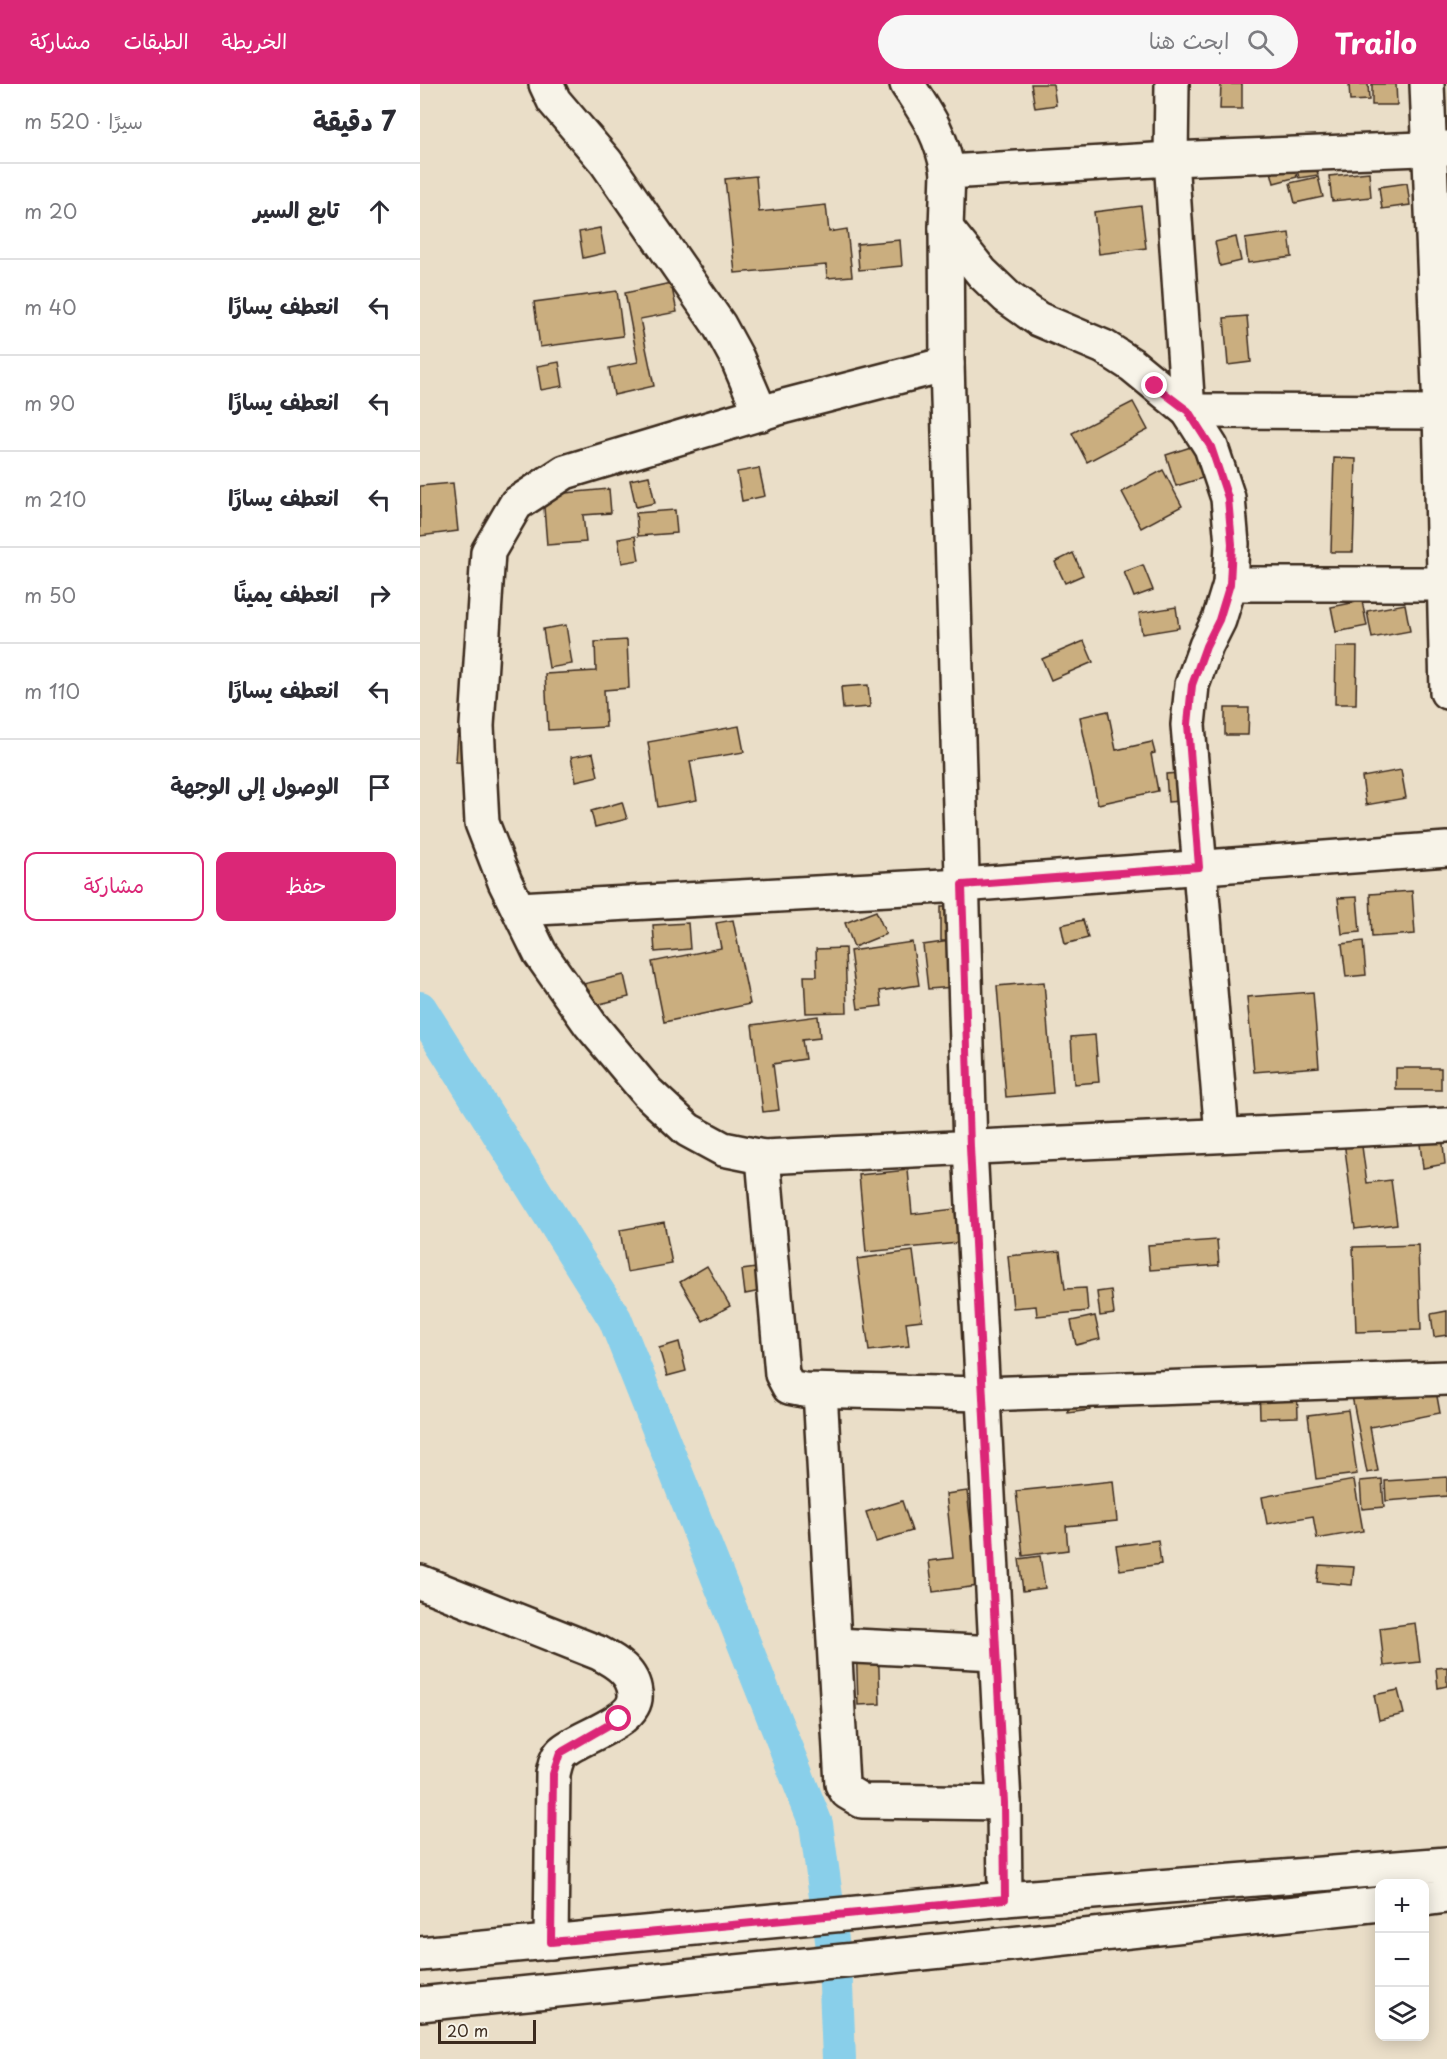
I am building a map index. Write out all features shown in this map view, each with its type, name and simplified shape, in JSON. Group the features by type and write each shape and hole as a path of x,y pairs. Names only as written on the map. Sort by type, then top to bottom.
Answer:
{"street":[{"path":"546,84 554,101 606,162 719,325 737,358 761,414"},
{"path":"907,84 930,119 943,146 948,172 947,364 970,1147 1004,1803 1005,1899"},
{"path":"1172,84 1171,159 1188,411"},
{"path":"1427,84 1438,148 1447,692"},
{"path":"948,172 1171,159 1438,148"},
{"path":"946,228 982,273 1007,297 1038,319 1104,347 1132,365 1188,411 1211,447 1228,498 1232,544 1230,584 1219,620 1206,646 1192,685 1188,724 1222,1135"},
{"path":"947,364 761,414 565,472 516,504 488,552 477,726 482,823 505,882 540,953 590,1024 647,1092 688,1130 723,1149 763,1156 1447,1125"},
{"path":"1188,411 1444,412"},
{"path":"1230,584 1445,584"},
{"path":"519,909 962,885 1447,849"},
{"path":"763,1156 782,1374 789,1387 820,1391 983,1394 1447,1378"},
{"path":"820,1391 842,1784 847,1791 862,1801 1004,1803"},
{"path":"420,1582 599,1653 615,1662 627,1673 634,1684 636,1698 629,1711 598,1732 560,1753 556,1762 553,1774 551,1942"},
{"path":"835,1645 996,1653"},
{"path":"420,1954 1005,1899 1447,1864"},
{"path":"1429,1898 1447,1896"},
{"path":"420,2004 1001,1946 1375,1905"}],"building":[{"path":"1031,84 1053,84 1056,105 1035,108"},
{"path":"1221,84 1242,84 1242,109 1220,109"},
{"path":"1349,84 1368,84 1369,100 1350,101"},
{"path":"1372,84 1396,84 1397,105 1372,105"},
{"path":"1313,153 1318,175 1299,178 1294,157"},
{"path":"1291,155 1297,177 1274,183 1268,160"},
{"path":"1369,172 1371,197 1332,201 1329,176"},
{"path":"756,176 759,212 826,205 829,232 847,229 852,276 827,278 826,265 735,273 725,179"},
{"path":"1318,177 1323,197 1295,203 1290,183"},
{"path":"1407,183 1410,205 1382,209 1379,187"},
{"path":"1141,206 1146,248 1099,254 1094,212"},
{"path":"600,228 605,253 583,258 579,232"},
{"path":"1289,233 1292,257 1248,263 1245,239"},
{"path":"1236,237 1241,261 1220,266 1215,242"},
{"path":"900,240 902,266 859,270 857,244"},
{"path":"671,283 677,312 640,319 654,386 614,395 609,368 638,362 625,293"},
{"path":"617,291 623,336 540,347 534,302"},
{"path":"1247,316 1251,362 1228,365 1224,318"},
{"path":"559,362 563,386 541,390 537,366"},
{"path":"1133,402 1148,430 1087,462 1072,433"},
{"path":"1203,443 1212,475 1176,486 1166,455"},
{"path":"1334,458 1356,459 1353,552 1331,552"},
{"path":"759,468 765,496 742,501 737,472"},
{"path":"1163,470 1182,506 1141,528 1122,492"},
{"path":"649,476 655,503 636,507 630,480"},
{"path":"453,483 458,531 420,536 420,486"},
{"path":"609,489 611,513 583,515 586,542 547,545 543,495"},
{"path":"675,510 677,533 638,536 636,513"},
{"path":"635,536 639,560 622,563 618,539"},
{"path":"1073,553 1083,575 1065,583 1055,562"},
{"path":"1143,565 1153,590 1134,597 1124,572"},
{"path":"1362,601 1367,626 1336,632 1331,607"},
{"path":"1405,604 1410,631 1372,638 1367,611"},
{"path":"1176,607 1179,628 1142,634 1139,613"},
{"path":"566,625 572,664 549,668 543,629"},
{"path":"627,640 629,688 604,690 606,727 548,730 545,674 596,671 595,642"},
{"path":"1084,641 1093,662 1051,680 1042,659"},
{"path":"1336,647 1357,647 1356,704 1335,704"},
{"path":"868,685 870,707 843,709 841,687"},
{"path":"1225,708 1249,708 1248,735 1225,735"},
{"path":"1108,711 1116,750 1152,742 1155,753 1151,754 1158,791 1098,804 1080,717"},
{"path":"739,726 744,752 690,761 697,800 658,807 648,742"},
{"path":"458,732 480,733 479,763 456,762"},
{"path":"593,753 598,776 576,781 571,757"},
{"path":"1401,770 1406,798 1366,805 1362,777"},
{"path":"1193,772 1195,800 1168,802 1166,774"},
{"path":"622,802 627,819 595,827 591,811"},
{"path":"1412,891 1415,934 1372,937 1370,894"},
{"path":"1357,897 1360,932 1342,934 1338,898"},
{"path":"941,907 967,907 966,941 941,941"},
{"path":"876,911 886,934 854,947 845,923"},
{"path":"733,920 750,1004 664,1022 652,962 721,948 716,923"},
{"path":"1083,920 1088,938 1065,944 1061,925"},
{"path":"688,923 690,949 655,952 653,925"},
{"path":"950,941 955,987 928,989 923,945"},
{"path":"1363,941 1366,975 1346,977 1342,944"},
{"path":"912,942 919,985 880,991 882,1006 858,1009 850,951"},
{"path":"845,948 847,1012 806,1013 804,976 817,976 816,949"},
{"path":"624,975 629,997 587,1007 583,984"},
{"path":"1044,982 1053,1093 1006,1097 997,986"},
{"path":"1313,992 1319,1067 1254,1072 1247,997"},
{"path":"818,1016 820,1038 802,1040 805,1059 773,1064 779,1110 763,1112 752,1025"},
{"path":"1095,1035 1099,1082 1074,1084 1071,1037"},
{"path":"1396,1068 1441,1068 1441,1090 1396,1090"},
{"path":"1442,1134 1445,1164 1423,1168 1419,1136"},
{"path":"1361,1139 1367,1183 1391,1180 1397,1224 1355,1229 1344,1141"},
{"path":"908,1170 912,1214 955,1209 958,1243 866,1252 859,1175"},
{"path":"664,1222 672,1264 627,1272 620,1230"},
{"path":"1217,1240 1219,1265 1150,1270 1148,1245"},
{"path":"1418,1245 1421,1330 1356,1332 1353,1247"},
{"path":"913,1251 922,1320 906,1322 909,1346 869,1351 857,1259"},
{"path":"1060,1251 1065,1289 1086,1288 1088,1311 1037,1316 1036,1306 1013,1308 1008,1256"},
{"path":"707,1266 730,1306 703,1321 680,1282"},
{"path":"763,1267 766,1290 745,1294 742,1270"},
{"path":"1111,1290 1114,1314 1100,1316 1097,1292"},
{"path":"1447,1311 1447,1335 1434,1337 1431,1314"},
{"path":"1095,1316 1100,1339 1076,1345 1071,1321"},
{"path":"679,1342 686,1371 667,1376 659,1348"},
{"path":"1433,1374 1440,1413 1370,1427 1378,1471 1367,1473 1351,1391"},
{"path":"1297,1385 1298,1417 1260,1418 1259,1386"},
{"path":"1087,1386 1090,1410 1068,1413 1065,1389"},
{"path":"1348,1410 1357,1474 1316,1479 1308,1415"},
{"path":"1447,1477 1447,1496 1386,1501 1385,1481"},
{"path":"1382,1479 1384,1507 1362,1509 1360,1481"},
{"path":"1354,1480 1363,1531 1317,1539 1313,1516 1267,1524 1262,1497"},
{"path":"1113,1481 1117,1521 1066,1526 1068,1550 1023,1556 1016,1491"},
{"path":"967,1491 978,1586 933,1592 929,1561 953,1558 946,1494"},
{"path":"902,1501 912,1531 876,1542 866,1512"},
{"path":"1158,1540 1161,1564 1120,1570 1116,1546"},
{"path":"1040,1556 1045,1588 1023,1591 1019,1559"},
{"path":"1319,1565 1354,1567 1352,1585 1317,1582"},
{"path":"1415,1623 1420,1662 1384,1666 1380,1628"},
{"path":"878,1639 880,1704 858,1705 856,1640"},
{"path":"1447,1667 1447,1686 1438,1688 1436,1668"},
{"path":"1398,1690 1404,1714 1379,1720 1374,1695"}],"waterway":[{"path":"420,1008 615,1319 816,1824 835,1962 839,2059"}],"route":[{"path":"619,1719 560,1753 556,1762 553,1774 551,1942 1005,1899 1004,1803 970,1147 962,885 1199,867 1188,724 1192,685 1206,646 1219,620 1230,584 1232,544 1228,498 1211,447 1188,411 1155,386"}]}
